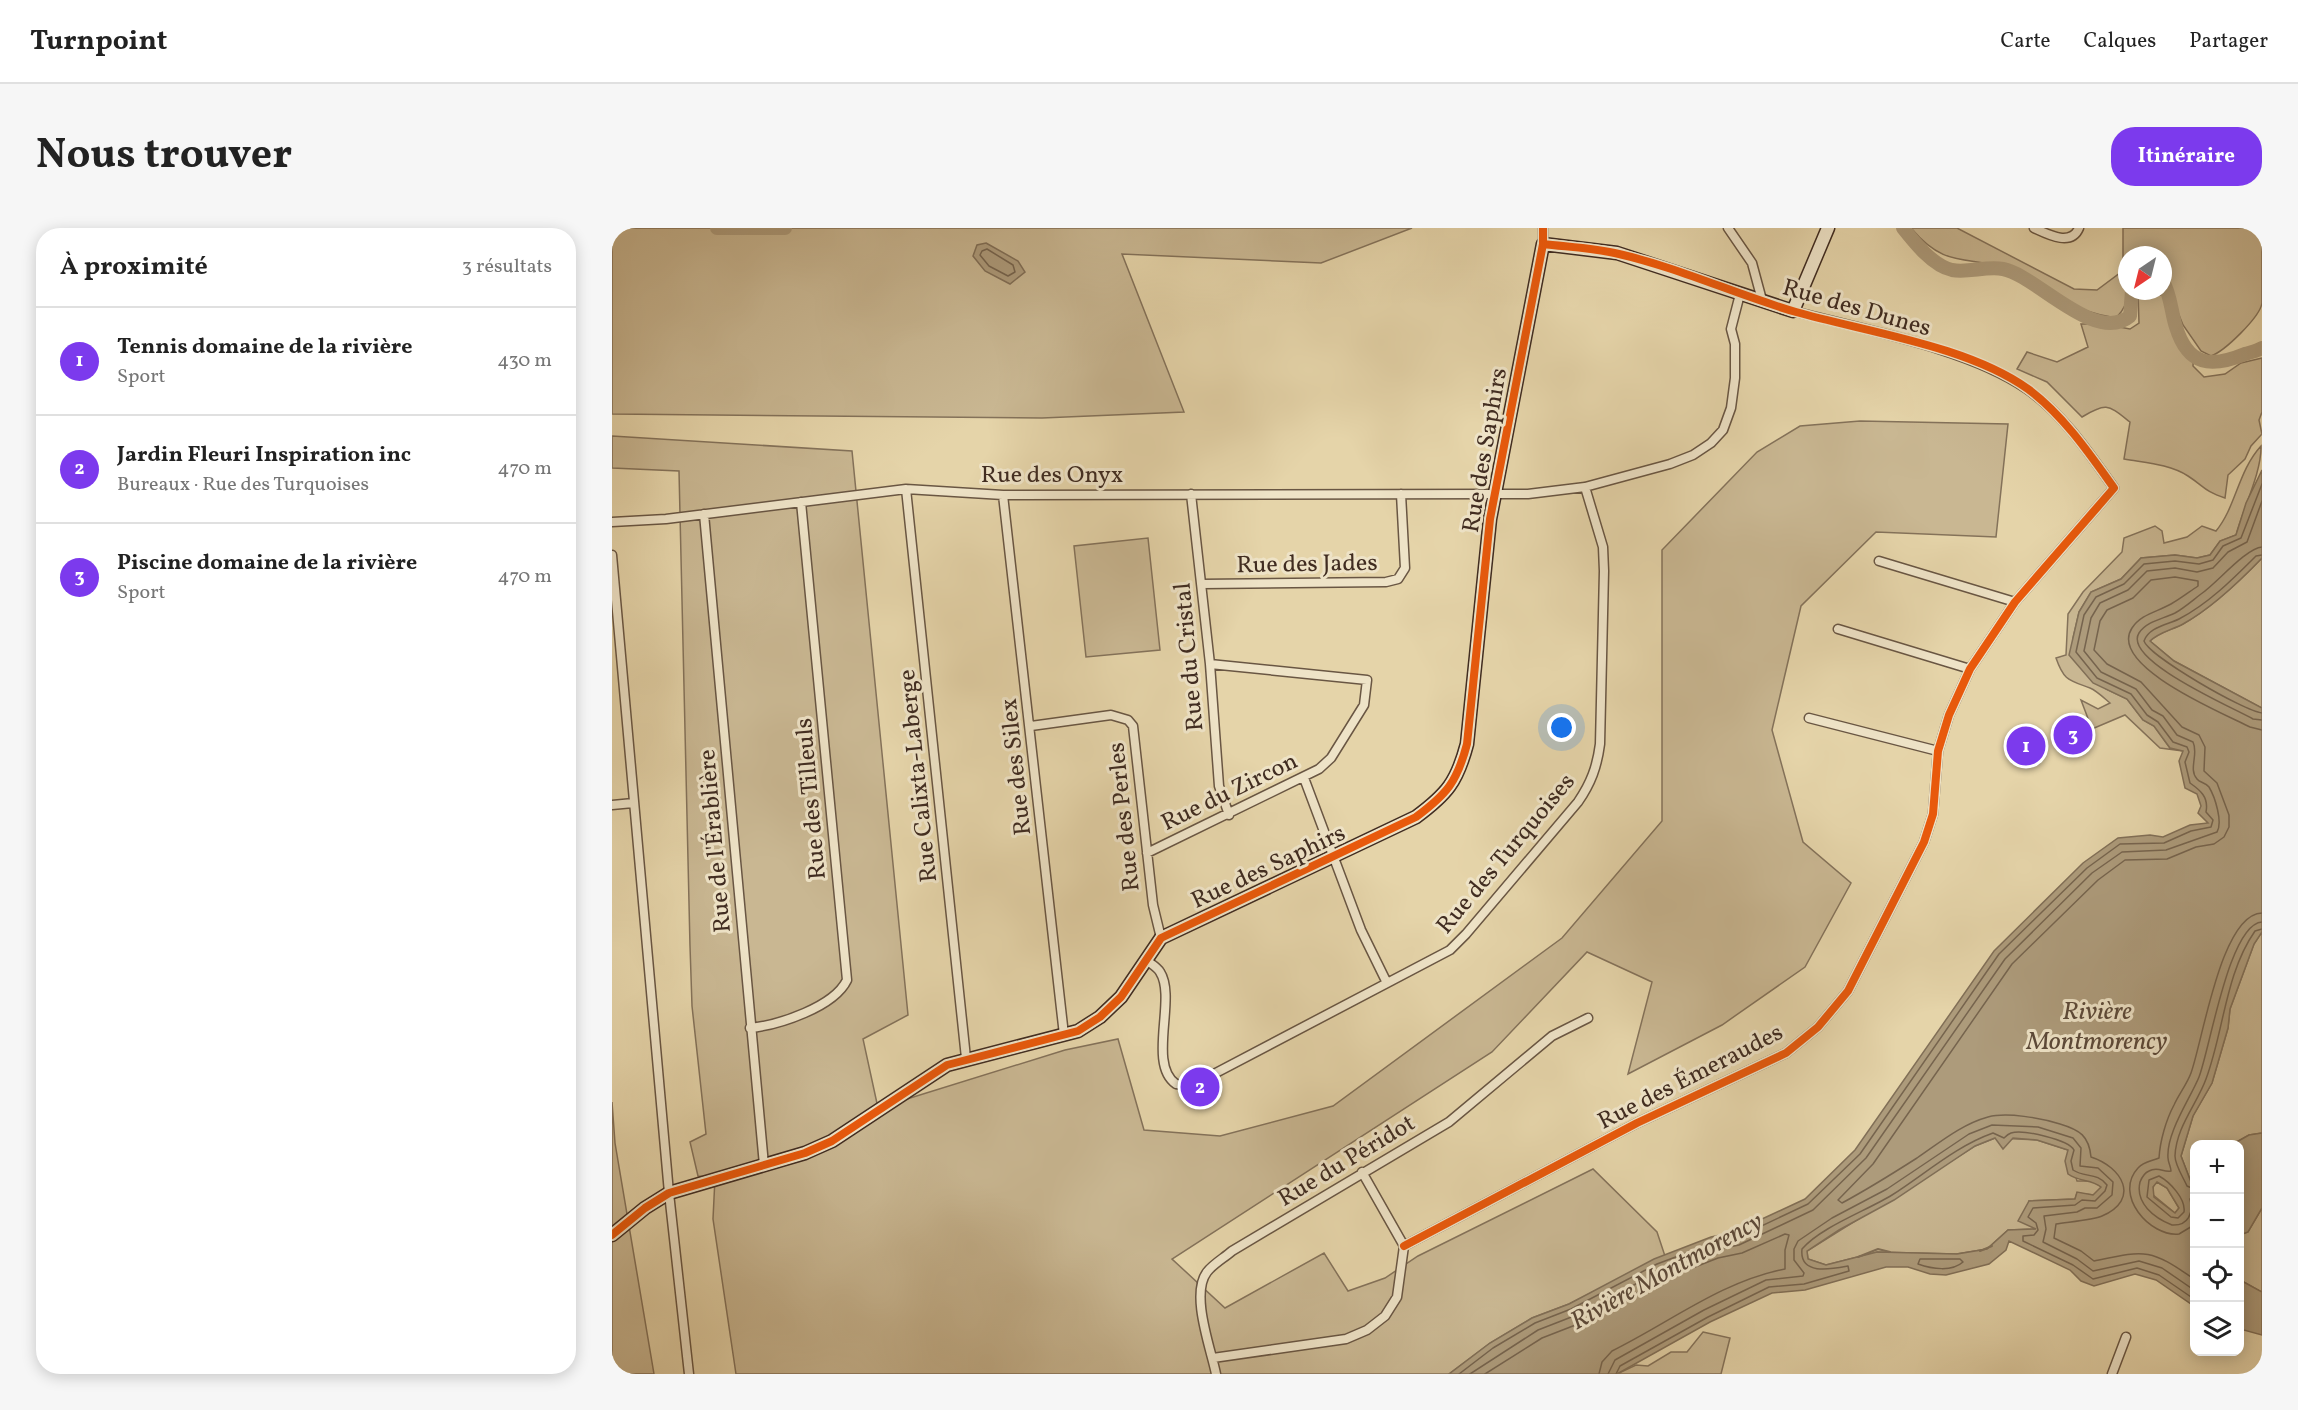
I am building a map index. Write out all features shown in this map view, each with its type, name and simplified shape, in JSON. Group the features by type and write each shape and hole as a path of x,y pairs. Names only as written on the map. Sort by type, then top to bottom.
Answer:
{"street":[{"name":"Rue des Saphirs","path":"1161,938 1416,817 1451,787 1461,768 1467,744 1494,494 1543,244 1543,228"},
{"path":"1728,228 1752,263 1762,300"},
{"path":"1793,311 1828,228"},
{"path":"2034,228 2064,239 2071,237 2079,228"},
{"name":"Rue des Dunes","path":"1543,244 1617,253 1793,311 1946,352 2007,376 2049,407 2086,449 2114,488"},
{"name":"Rue des Onyx","path":"612,522 704,514 906,489 1003,495 1494,494 1537,493 1585,487 1670,464 1694,455 1723,430 1731,408 1735,378 1731,328 1740,294"},
{"name":"Rue des Turquoises","path":"1146,960 1161,974 1164,985 1164,1051 1168,1074 1173,1081 1183,1087 1191,1086 1450,950 1578,802 1592,782 1600,744 1604,571 1603,547 1585,487"},
{"name":"Rue des Émeraudes","path":"1404,1246 1637,1123 1786,1053 1818,1027 1848,991 1924,842 1933,814 1938,751 1949,715 1970,669 2015,602 2114,488"},
{"name":"Rue Calixta-Laberge","path":"906,489 966,1058"},
{"name":"Rue du Cristal","path":"1191,494 1210,664 1219,786 1229,815"},
{"name":"Rue des Jades","path":"1202,584 1386,582 1398,579 1405,568 1401,494"},
{"name":"Rue des Silex","path":"1003,495 1031,726 1064,1035"},
{"name":"Rue des Tilleuls","path":"750,1028 778,1025 811,1009 841,992 847,980 801,502"},
{"name":"Rue de l'Érablière","path":"704,514 764,1165"},
{"path":"612,555 669,1193 689,1374"},
{"path":"1879,561 2015,602"},
{"path":"1838,629 1970,669"},
{"name":"Rue du Zircon","path":"1147,853 1304,778 1331,758 1364,705 1367,680 1210,664"},
{"name":"Rue des Perles","path":"1031,726 1111,715 1128,720 1136,736 1153,905 1161,938"},
{"path":"1809,718 1938,751"},
{"path":"1304,778 1361,930 1387,983"},
{"path":"612,805 633,803"},
{"path":"612,1235 669,1193 805,1153 832,1141 947,1065 966,1058 1078,1031 1100,1017 1120,997 1161,938"},
{"name":"Rue du Péridot","path":"1216,1374 1201,1304 1201,1286 1206,1273 1232,1251 1449,1122 1552,1036 1588,1018"},
{"path":"1213,1358 1326,1343 1367,1330 1385,1317 1397,1297 1404,1246 1362,1172"},
{"path":"2112,1374 2126,1337"}],"shaded area":[{"path":"612,228 1412,228 1321,263 1122,254 1184,412 1042,418 612,414"},
{"path":"1911,228 1957,228 2074,289 2097,290 2118,274 2118,300 2127,300 2116,318 2087,311 2060,299 2013,270 1947,256 1924,241"},
{"path":"2123,228 2262,228 2262,303 2260,309 2241,333 2225,348 2211,356 2201,351 2183,325 2172,298 2172,246 2123,246"},
{"path":"2138,300 2164,300 2171,323 2194,352 2193,366 2204,377 2225,374 2241,363 2262,358 2262,412 2259,420 2262,434 2251,446 2245,459 2228,475 2225,498 2209,491 2181,472 2124,459 2130,422 2107,408 2097,409 2082,417 2047,382 2017,369 2027,352 2057,362 2088,347 2081,324 2103,324 2130,329 2139,323"},
{"path":"1860,421 2008,424 1996,537 1876,532 1801,606 1772,730 1803,842 1851,883 1805,967 1722,1025 1628,1074 1652,982 1587,952 1492,1052 1172,1259 1225,1308 1324,1253 1348,1291 1385,1278 1418,1256 1593,1169 1657,1232 1665,1256 1569,1304 1532,1318 1490,1343 1449,1374 736,1374 713,1219 715,1178 698,1176 690,1142 706,1134 692,1006 679,471 612,468 612,436 852,451 908,1015 863,1039 878,1108 1065,1050 1118,1039 1144,1130 1220,1136 1333,1106 1562,938 1662,821 1662,550 1757,452 1800,426"},
{"path":"2261,446 2255,478 2236,535 2220,541 2210,555 2197,558 2175,555 2141,558 2121,579 2091,592 2079,612 2073,638 2106,689 2127,699 2143,720 2154,726 2170,748 2183,751 2160,748 2125,715 2092,729 2081,700 2098,709 2110,703 2093,689 2068,679 2059,666 2056,658 2066,655 2068,614 2083,592 2122,552 2124,538 2155,526 2162,531 2164,543 2187,537 2202,526 2216,531 2228,511 2247,466"},
{"path":"1148,538 1160,650 1086,657 1074,546"},
{"path":"2262,558 2262,708 2174,661 2150,641 2183,624 2215,602"},
{"path":"2019,727 2038,730 2033,766 2013,763"},
{"path":"2262,932 2262,1133 2249,1135 2240,1140 2190,1140 2190,1180 2181,1156 2193,1116 2212,1083 2228,1028 2230,1009 2254,944"},
{"path":"612,1102 615,1143 654,1374 612,1374"},
{"path":"1995,1138 2037,1140 2068,1150 2077,1181 2092,1181 2102,1187 2094,1195 2077,1193 2075,1199 2029,1201 2037,1229 2008,1230 1987,1249 1956,1254 1877,1252 1826,1265 1808,1259 1807,1251 1975,1146"},
{"path":"2157,1182 2167,1188 2179,1208 2175,1213 2152,1194 2154,1183"},
{"path":"2262,1208 2262,1292 2244,1282 2244,1234 2248,1232"},
{"path":"1703,1332 1730,1338 1721,1374 1617,1374 1636,1365 1648,1366 1671,1352 1687,1352"}],"water":[{"path":"986,243 1018,261 1025,272 1010,284 985,271 973,256 977,245"},
{"name":"Rivière Montmorency","path":"2262,470 2262,558 2215,602 2183,624 2161,633 2150,641 2174,661 2262,708 2262,932 2254,944 2230,1009 2228,1028 2212,1083 2193,1116 2181,1156 2190,1180 2190,1303 2156,1280 2135,1274 2094,1286 2081,1281 2070,1270 2009,1241 2006,1250 1989,1264 1946,1275 1930,1274 1908,1267 1886,1267 1805,1290 1772,1293 1710,1322 1617,1374 1449,1374 1490,1343 1532,1318 1569,1304 1654,1259 1711,1237 1734,1232 1805,1199 1855,1150 1994,951 2083,863 2118,838 2150,835 2163,837 2190,825 2208,823 2198,813 2201,806 2197,794 2185,788 2179,761 2183,751 2170,748 2154,726 2143,720 2127,699 2093,683 2069,655 2079,612 2091,592 2121,579 2141,558 2175,555 2197,558 2210,555 2220,541 2236,535 2246,503","holes":["1995,1138 2003,1149 2013,1138 2037,1140 2068,1150 2065,1161 2068,1174 2101,1187 2093,1195 2077,1192 2075,1199 2029,1201 2018,1221 2036,1229 2008,1230 1987,1249 1957,1254 1877,1252 1826,1265 1808,1259 1807,1251 1839,1230 1894,1200 1975,1146","2157,1182 2167,1188 2179,1208 2175,1213 2154,1197 2153,1187"]},
{"path":"2081,728 2083,743 2077,744 2075,739 2063,739 2063,730"},
{"path":"2262,1133 2262,1208 2248,1232 2244,1234 2244,1140 2240,1140 2249,1135"},
{"path":"2244,1282 2262,1292 2262,1335 2244,1330"}],"waterway":[{"path":"717,228 785,228"},
{"path":"1903,228 1924,253 1945,268 1958,271 2003,269 2032,283 2066,306 2100,322 2116,323 2130,316 2131,300"},
{"path":"2170,300 2181,340 2194,356 2211,362 2222,361 2262,348"},
{"path":"1980,1251 1992,1246"},
{"path":"1858,1257 1878,1249 1890,1252"}],"cycle path":[{"path":"612,1235 645,1208 669,1193 805,1153 832,1141 947,1065 1078,1031 1100,1017 1121,997 1161,938 1416,817 1443,794 1455,778 1467,744 1490,519 1543,244 1543,228"},
{"path":"1404,1246 1637,1123 1786,1053 1818,1027 1848,991 1924,842 1933,814 1938,751 1949,715 1970,669 2015,602 2114,488 2075,435 2041,399 2004,374 1976,362 1916,342 1796,312 1642,260 1601,250 1543,244"}],"place":[{"name":"Piscine domaine de la rivière","path":"2073,735"},
{"name":"Tennis domaine de la rivière","path":"2026,746"},
{"name":"Jardin Fleuri Inspiration inc","path":"1200,1087"}]}
